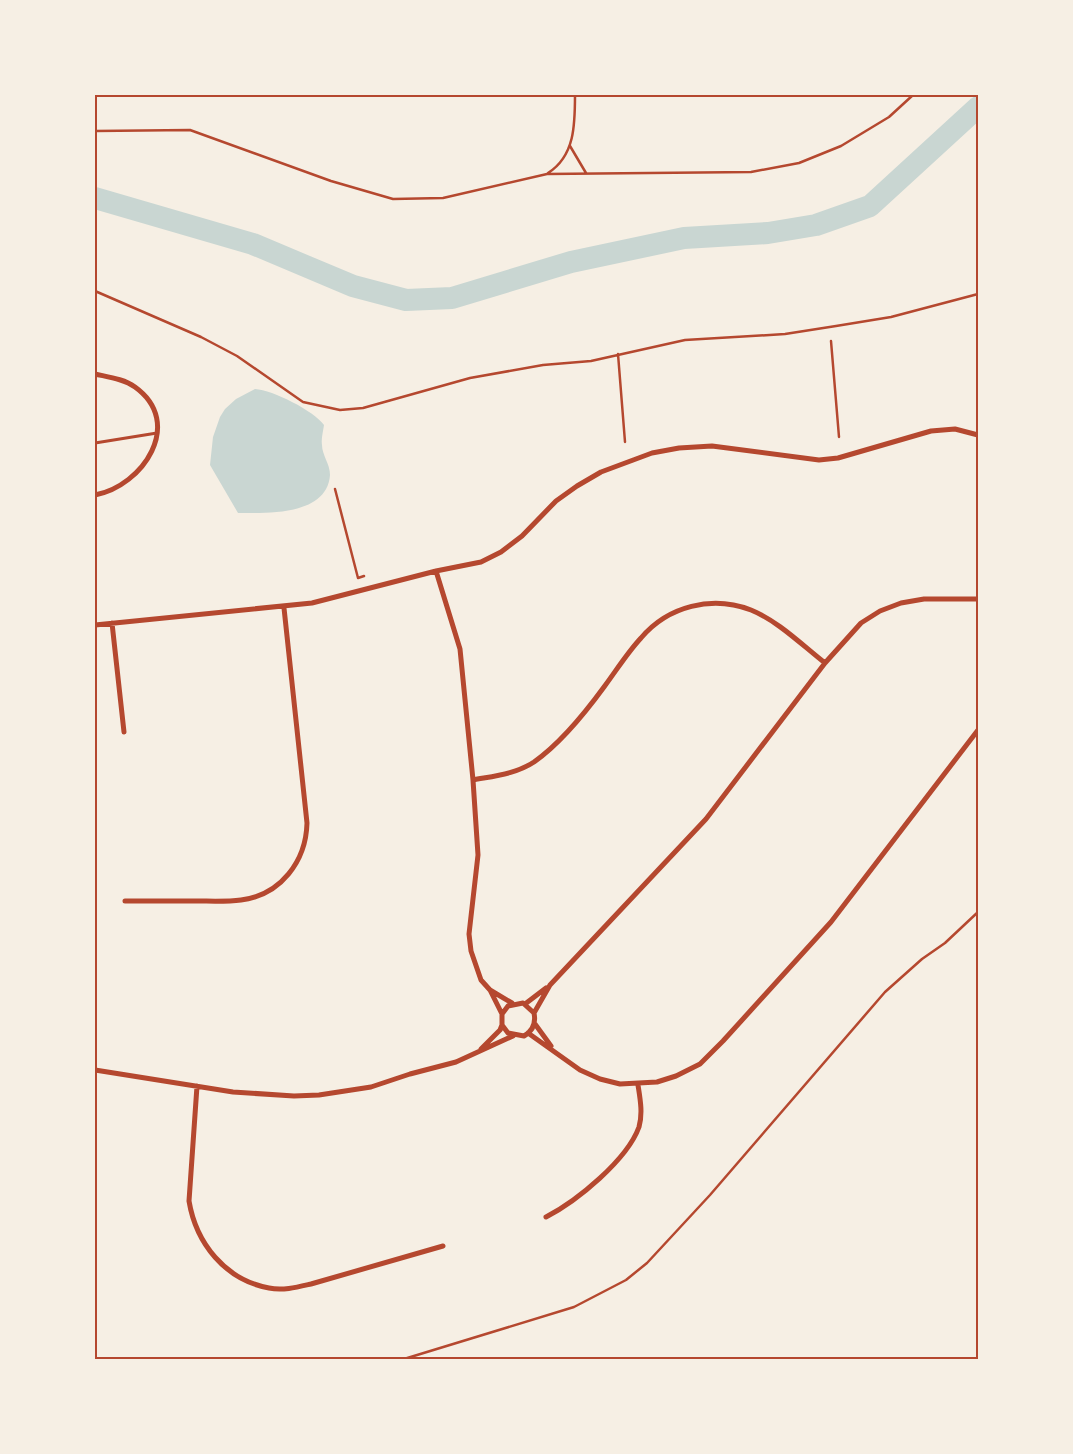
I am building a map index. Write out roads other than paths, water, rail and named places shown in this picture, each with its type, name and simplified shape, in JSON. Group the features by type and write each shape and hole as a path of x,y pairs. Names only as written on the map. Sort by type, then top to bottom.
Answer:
{"street":[{"path":"95,374 122,380 134,386 143,394 156,414 157,433 152,452 133,477 120,487 95,495"},
{"path":"95,625 284,608 337,598 436,571 481,562 501,552 522,536 556,501 577,486 601,472 652,453 680,448 712,446 819,460 838,458 931,431 955,429 978,435"},
{"path":"436,571 460,648 473,780 478,855 470,942 481,980 490,990 502,1014 500,1030 475,1054"},
{"path":"490,990 512,1003 526,1004 550,985 706,819 825,663 860,623 880,611 901,603 924,599 978,598"},
{"path":"473,780 518,770 533,762 550,749 603,689 641,637 656,623 690,606 710,603 732,604 752,611 774,624 825,663"},
{"path":"125,901 242,900 264,893 285,880 298,862 306,841 307,823 284,608"},
{"path":"112,623 124,732"},
{"path":"528,1033 580,1070 600,1079 638,1084 676,1076 700,1064 831,922 978,730"},
{"path":"550,985 534,1013 535,1024 553,1049"},
{"path":"502,1014 512,1003"},
{"path":"526,1004 534,1013"},
{"path":"502,1024 513,1036"},
{"path":"95,1070 233,1092 294,1096 344,1093 371,1087 475,1054 513,1036 528,1033 535,1024"},
{"path":"546,1217 568,1206 587,1190 631,1144 640,1125 641,1108 638,1084"},
{"path":"197,1086 190,1194 192,1215 197,1232 208,1249 220,1264 237,1276 270,1288 290,1288 311,1284 443,1246"}],"lane":[{"path":"95,443 157,433"}],"waterway":[{"path":"95,198 253,244 353,286 406,300 452,298 571,262 684,238 768,233 816,225 870,206 978,107"}]}
